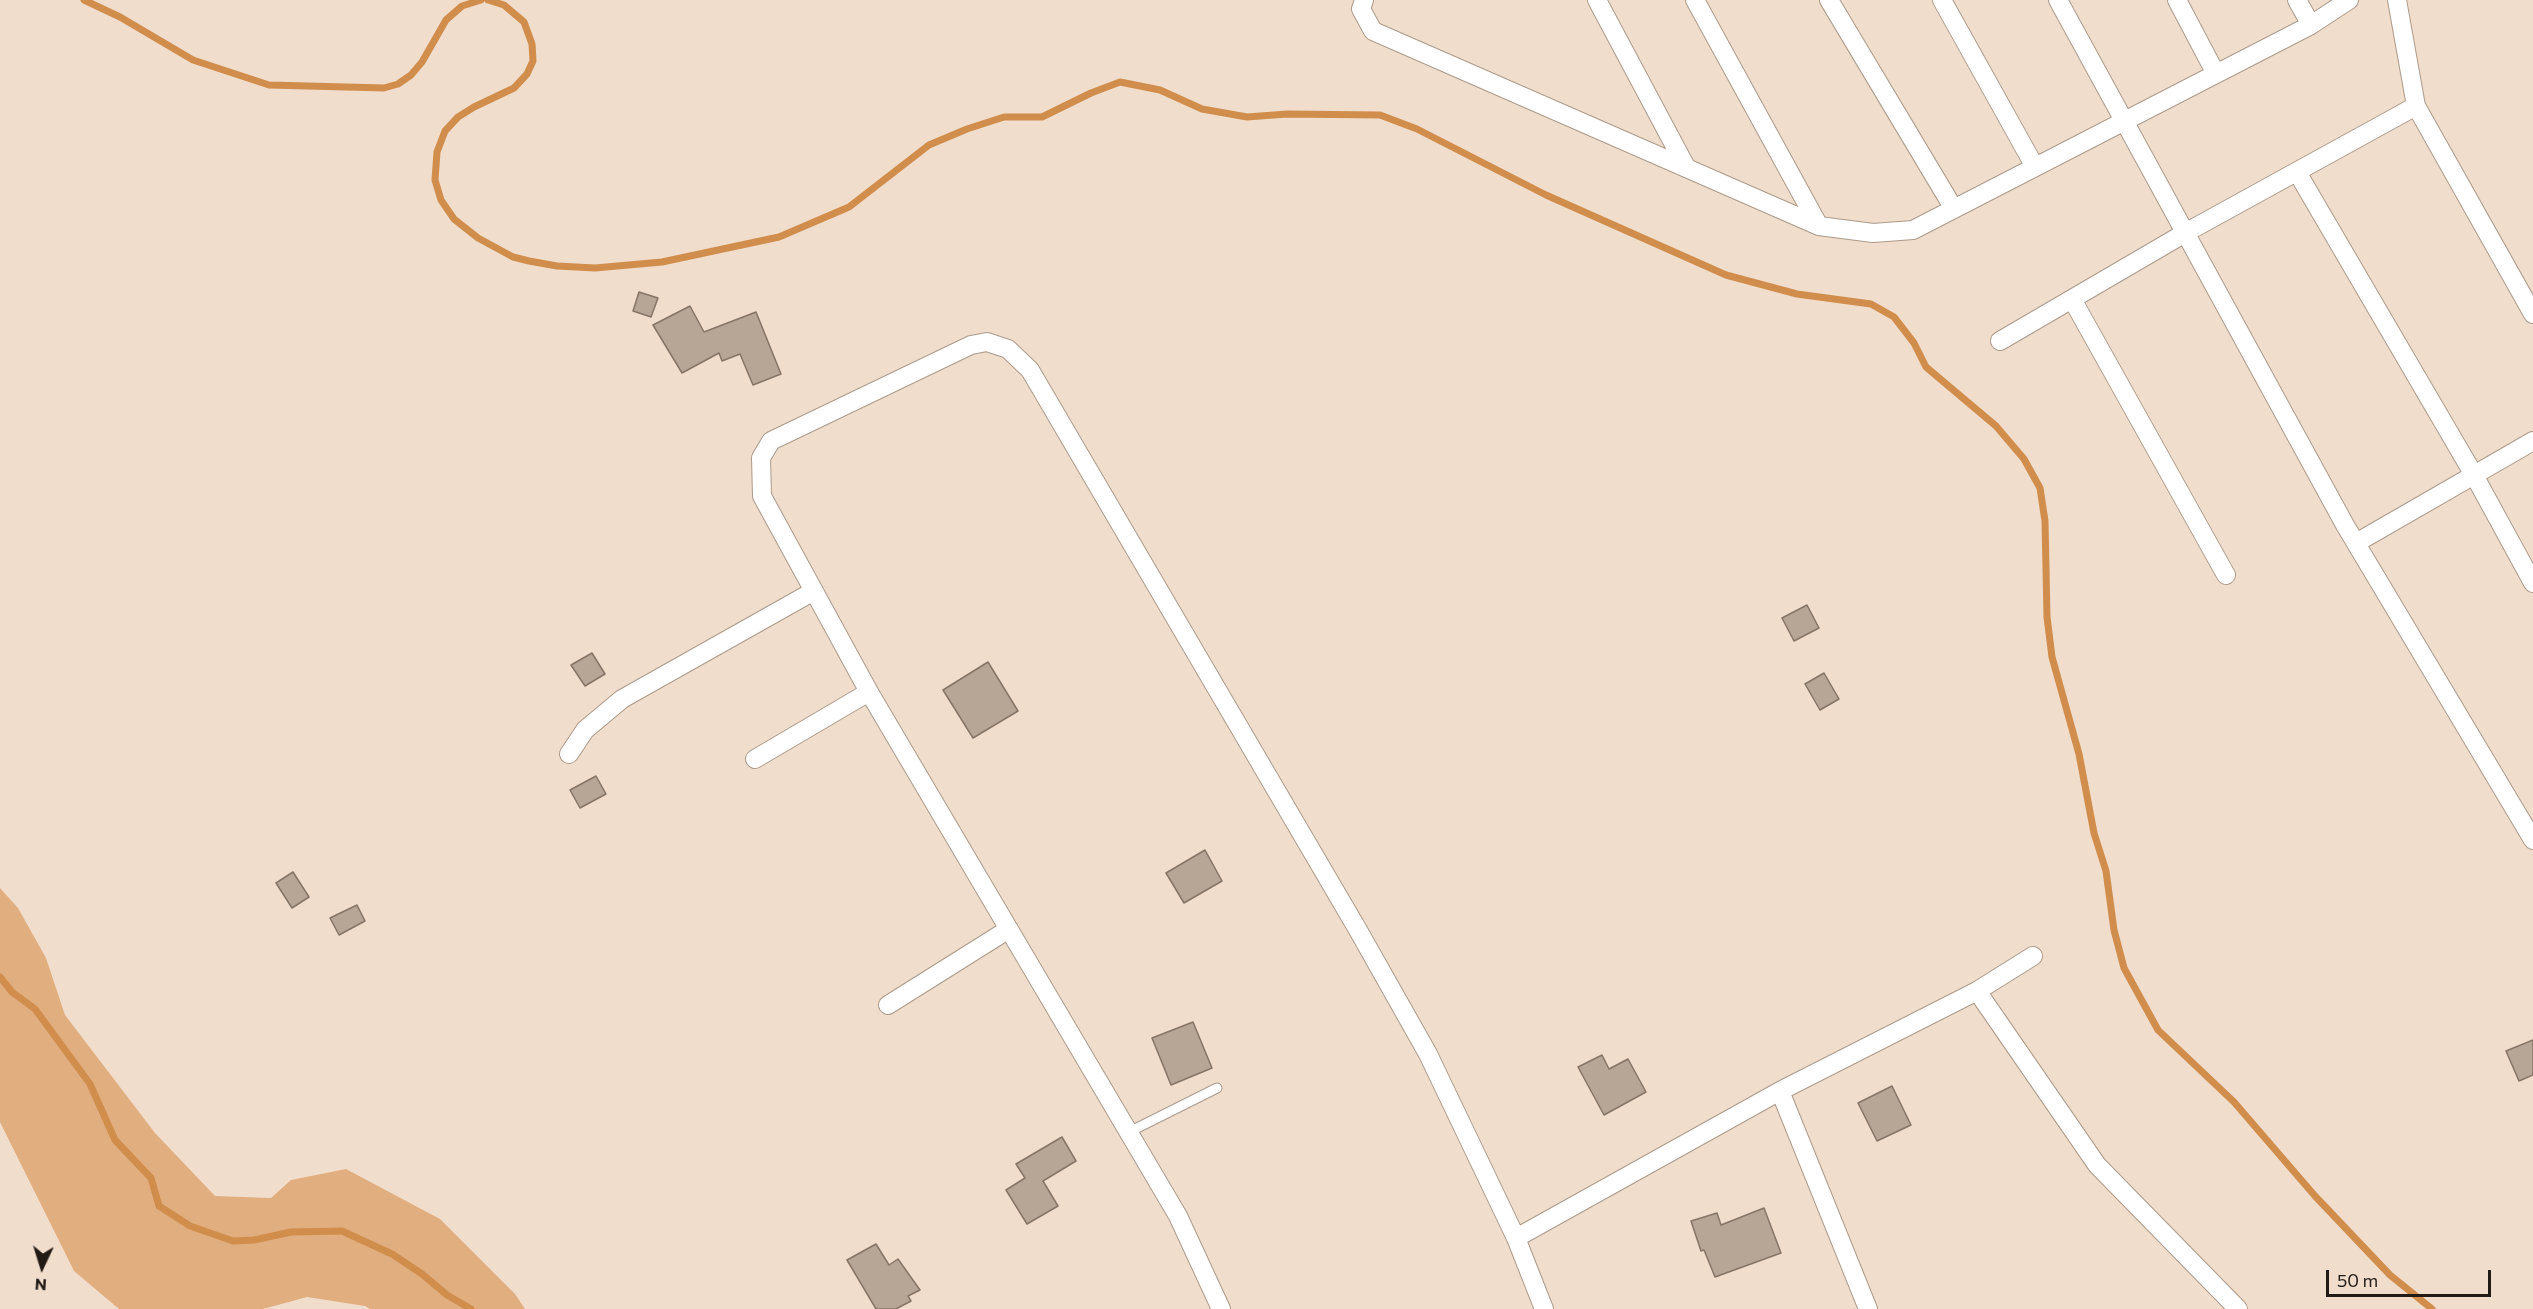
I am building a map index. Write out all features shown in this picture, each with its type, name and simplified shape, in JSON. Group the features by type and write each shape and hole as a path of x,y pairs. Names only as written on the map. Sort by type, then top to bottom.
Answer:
{"street":[{"path":"1364,0 1361,9 1373,31 1819,226 1873,233 1913,230 2311,25 2349,0"},
{"path":"1597,0 1686,167"},
{"path":"1695,0 1819,226"},
{"path":"1829,0 1954,209"},
{"path":"1942,0 2035,167"},
{"path":"2058,0 2356,543 2533,840"},
{"path":"2176,0 2217,74"},
{"path":"2297,0 2311,25"},
{"path":"2397,0 2416,106 2533,314"},
{"path":"2000,341 2185,233 2416,106"},
{"path":"2297,172 2474,475 2533,583"},
{"path":"2072,299 2226,575"},
{"path":"1221,1309 1178,1216 869,692 762,496 761,458 771,441 971,345 987,342 1008,349 1030,370 1358,930 1428,1054 1516,1238 1544,1309"},
{"path":"2356,543 2533,441"},
{"path":"570,754 585,730 622,699 814,591"},
{"path":"755,759 869,692"},
{"path":"888,1005 1009,929"},
{"path":"1516,1238 1780,1091 1977,991 2033,956"},
{"path":"1977,991 2097,1165 2238,1309"},
{"path":"1780,1091 1868,1309"}],"lane":[{"path":"1127,1133 1217,1088"}],"shaded area":[{"path":"0,888 18,908 46,958 65,1015 155,1133 215,1196 271,1198 291,1180 346,1169 440,1219 515,1294 525,1309 370,1309 365,1306 307,1297 263,1309 119,1309 74,1271 0,1122"}],"building":[{"path":"639,292 658,298 651,317 633,311"},
{"path":"690,306 704,332 756,312 781,374 753,385 740,354 722,361 719,353 682,373 653,325"},
{"path":"1807,605 1819,628 1794,641 1782,618"},
{"path":"592,653 605,674 585,686 571,665"},
{"path":"988,662 1018,711 973,738 943,690"},
{"path":"1824,673 1839,699 1820,710 1805,684"},
{"path":"596,776 606,794 580,808 570,790"},
{"path":"1205,850 1222,881 1184,903 1166,873"},
{"path":"293,872 309,897 292,908 276,883"},
{"path":"357,905 365,921 339,935 330,918"},
{"path":"1193,1022 1212,1068 1171,1085 1152,1038"},
{"path":"2533,1040 2533,1075 2519,1081 2506,1051"},
{"path":"1602,1055 1609,1069 1628,1059 1646,1092 1604,1115 1578,1067"},
{"path":"1892,1086 1911,1125 1877,1141 1858,1103"},
{"path":"1062,1137 1076,1161 1043,1181 1058,1206 1027,1224 1006,1190 1025,1178 1016,1164"},
{"path":"1764,1208 1781,1253 1715,1277 1704,1250 1701,1251 1691,1221 1717,1213 1721,1225"},
{"path":"876,1244 889,1265 898,1259 920,1290 908,1296 911,1301 896,1309 876,1309 847,1260"}],"waterway":[{"path":"84,0 120,17 193,60 269,85 384,88 398,84 411,75 422,62 446,20 462,6 481,0"},
{"path":"488,0 504,5 524,22 532,44 533,61 527,74 514,88 474,107 458,117 445,131 437,152 435,180 441,200 454,219 478,238 513,257 529,261 557,266 595,268 662,262 779,237 849,207 929,145 1004,117 1042,117 1091,93 1120,82 1160,90 1202,109 1247,117 1287,114 1380,115 1417,129 1546,195 1726,275 1797,294 1871,304 1894,317 1914,343 1926,367 1996,426 2024,459 2040,488 2045,521 2047,617 2052,657 2079,754 2094,833 2106,871 2114,930 2124,968 2158,1030 2234,1102 2315,1196 2390,1275 2432,1309"},
{"path":"0,977 12,992 35,1009 90,1084 115,1140 151,1178 159,1206 190,1226 233,1241 254,1240 291,1232 342,1231 392,1254 422,1274 447,1295 471,1309"}]}
